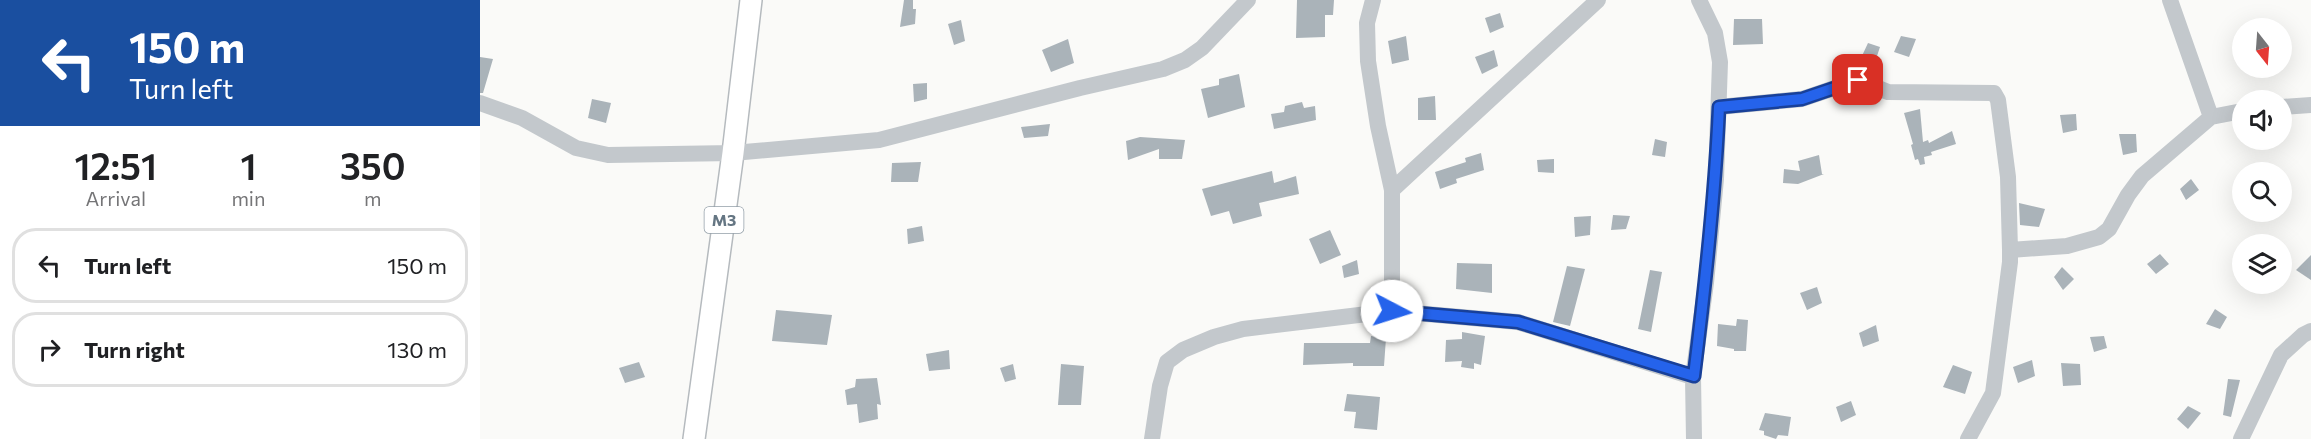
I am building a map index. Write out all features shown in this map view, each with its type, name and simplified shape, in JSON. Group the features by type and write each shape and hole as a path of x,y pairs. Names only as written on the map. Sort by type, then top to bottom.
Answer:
{"main road":[{"name":"M3","path":"694,439 734,153 752,0"}],"street":[{"path":"480,104 522,118 576,148 608,155 734,153 879,140 1163,69 1185,60 1202,48 1248,0"},
{"path":"1373,0 1367,23 1368,61 1378,126 1392,190 1392,311"},
{"path":"1392,190 1598,0"},
{"path":"1694,439 1694,376 1716,179 1720,62 1715,33 1698,0"},
{"path":"2170,0 2211,117"},
{"path":"1719,107 1802,99 1858,80 1888,92 1994,93 1998,100 2008,177 2010,262 1993,393 1968,439"},
{"path":"2292,106 2311,105"},
{"path":"2010,250 2067,246 2099,237 2109,229 2128,195 2142,176 2211,117 2232,113"},
{"path":"1152,439 1160,386 1167,362 1184,350 1214,337 1243,329 1392,311 1518,322 1694,376"},
{"path":"2241,439 2281,354 2311,331"}],"building":[{"path":"904,0 913,0 913,9 916,9 915,24 900,27"},
{"path":"1297,0 1334,0 1333,15 1325,15 1325,37 1296,38"},
{"path":"1500,13 1504,27 1490,33 1485,18"},
{"path":"1734,19 1762,19 1763,44 1733,45"},
{"path":"961,20 965,41 954,45 948,24"},
{"path":"1406,36 1409,60 1392,64 1388,41"},
{"path":"1901,36 1916,39 1909,57 1894,52"},
{"path":"1068,39 1074,63 1051,72 1042,50"},
{"path":"1868,43 1880,47 1875,62 1861,58"},
{"path":"1494,50 1498,66 1482,74 1475,57"},
{"path":"480,57 493,59 483,93 480,93"},
{"path":"1239,74 1245,107 1208,118 1201,89 1219,85 1219,79"},
{"path":"927,83 927,99 914,102 913,84"},
{"path":"1435,96 1436,120 1418,120 1418,98"},
{"path":"592,99 611,103 606,123 588,118"},
{"path":"1302,102 1304,108 1315,106 1316,120 1274,129 1271,114 1284,112 1285,106"},
{"path":"1920,109 1923,142 1928,140 1929,143 1952,131 1956,144 1931,152 1932,155 1924,157 1925,164 1920,165 1918,159 1915,160 1904,113"},
{"path":"2076,114 2077,130 2063,133 2060,115"},
{"path":"1050,124 1048,136 1024,138 1021,127"},
{"path":"2119,134 2136,134 2137,152 2123,155"},
{"path":"1140,137 1185,140 1182,159 1159,159 1159,149 1128,160 1126,141"},
{"path":"1655,139 1667,142 1665,157 1652,155"},
{"path":"1481,153 1484,170 1456,179 1457,183 1440,189 1435,172 1466,162 1465,158"},
{"path":"1819,155 1822,174 1824,174 1798,184 1783,183 1784,169 1800,171 1798,161"},
{"path":"1554,159 1554,173 1538,172 1537,160"},
{"path":"921,162 918,182 891,182 892,163"},
{"path":"1272,171 1274,183 1296,176 1299,194 1259,203 1262,216 1233,224 1229,211 1211,216 1202,189"},
{"path":"2191,179 2199,190 2186,200 2180,189"},
{"path":"2019,203 2045,209 2039,227 2020,225"},
{"path":"1613,215 1630,216 1626,229 1611,230"},
{"path":"1591,216 1590,235 1575,237 1574,217"},
{"path":"922,226 924,241 908,244 907,229"},
{"path":"1330,230 1341,255 1320,264 1309,239"},
{"path":"2160,254 2169,264 2156,274 2147,264"},
{"path":"2311,255 2311,280 2296,270"},
{"path":"1357,260 1359,274 1344,278 1342,266"},
{"path":"1457,263 1492,264 1492,293 1456,289"},
{"path":"1567,266 1585,269 1570,326 1553,322"},
{"path":"2062,267 2074,279 2063,290 2054,277"},
{"path":"1650,270 1662,272 1651,332 1638,329"},
{"path":"1817,287 1822,303 1807,310 1800,293"},
{"path":"2215,309 2227,317 2220,329 2206,324"},
{"path":"776,310 832,315 827,345 772,341"},
{"path":"1737,319 1748,320 1746,351 1734,351 1734,349 1717,346 1718,324 1736,326"},
{"path":"1876,325 1879,341 1863,347 1859,333"},
{"path":"1462,332 1485,336 1481,365 1474,363 1474,369 1461,367 1462,361 1445,362 1446,340 1462,339"},
{"path":"1371,336 1386,338 1384,366 1353,366 1353,363 1303,365 1304,343 1370,343"},
{"path":"2104,336 2107,348 2094,352 2090,337"},
{"path":"949,350 950,369 929,371 926,354"},
{"path":"2032,360 2035,376 2018,383 2013,367"},
{"path":"639,362 645,377 625,383 619,368"},
{"path":"2061,363 2080,364 2081,385 2063,386"},
{"path":"1013,364 1016,379 1005,382 1000,368"},
{"path":"1061,364 1084,366 1081,405 1058,405"},
{"path":"1953,365 1972,372 1965,394 1943,387"},
{"path":"877,378 881,405 877,404 878,419 859,423 857,404 847,405 845,390 855,387 856,379"},
{"path":"2228,379 2240,380 2231,417 2223,415"},
{"path":"1347,394 1380,397 1377,430 1354,428 1356,412 1344,411"},
{"path":"1851,401 1856,415 1841,422 1836,407"},
{"path":"2188,406 2201,413 2188,429 2177,419"},
{"path":"1765,413 1791,417 1788,436 1778,435 1776,439 1764,435 1764,431 1759,430"}],"route":[{"path":"1392,311 1518,322 1694,376 1716,179 1719,107 1802,99 1858,80"}]}
